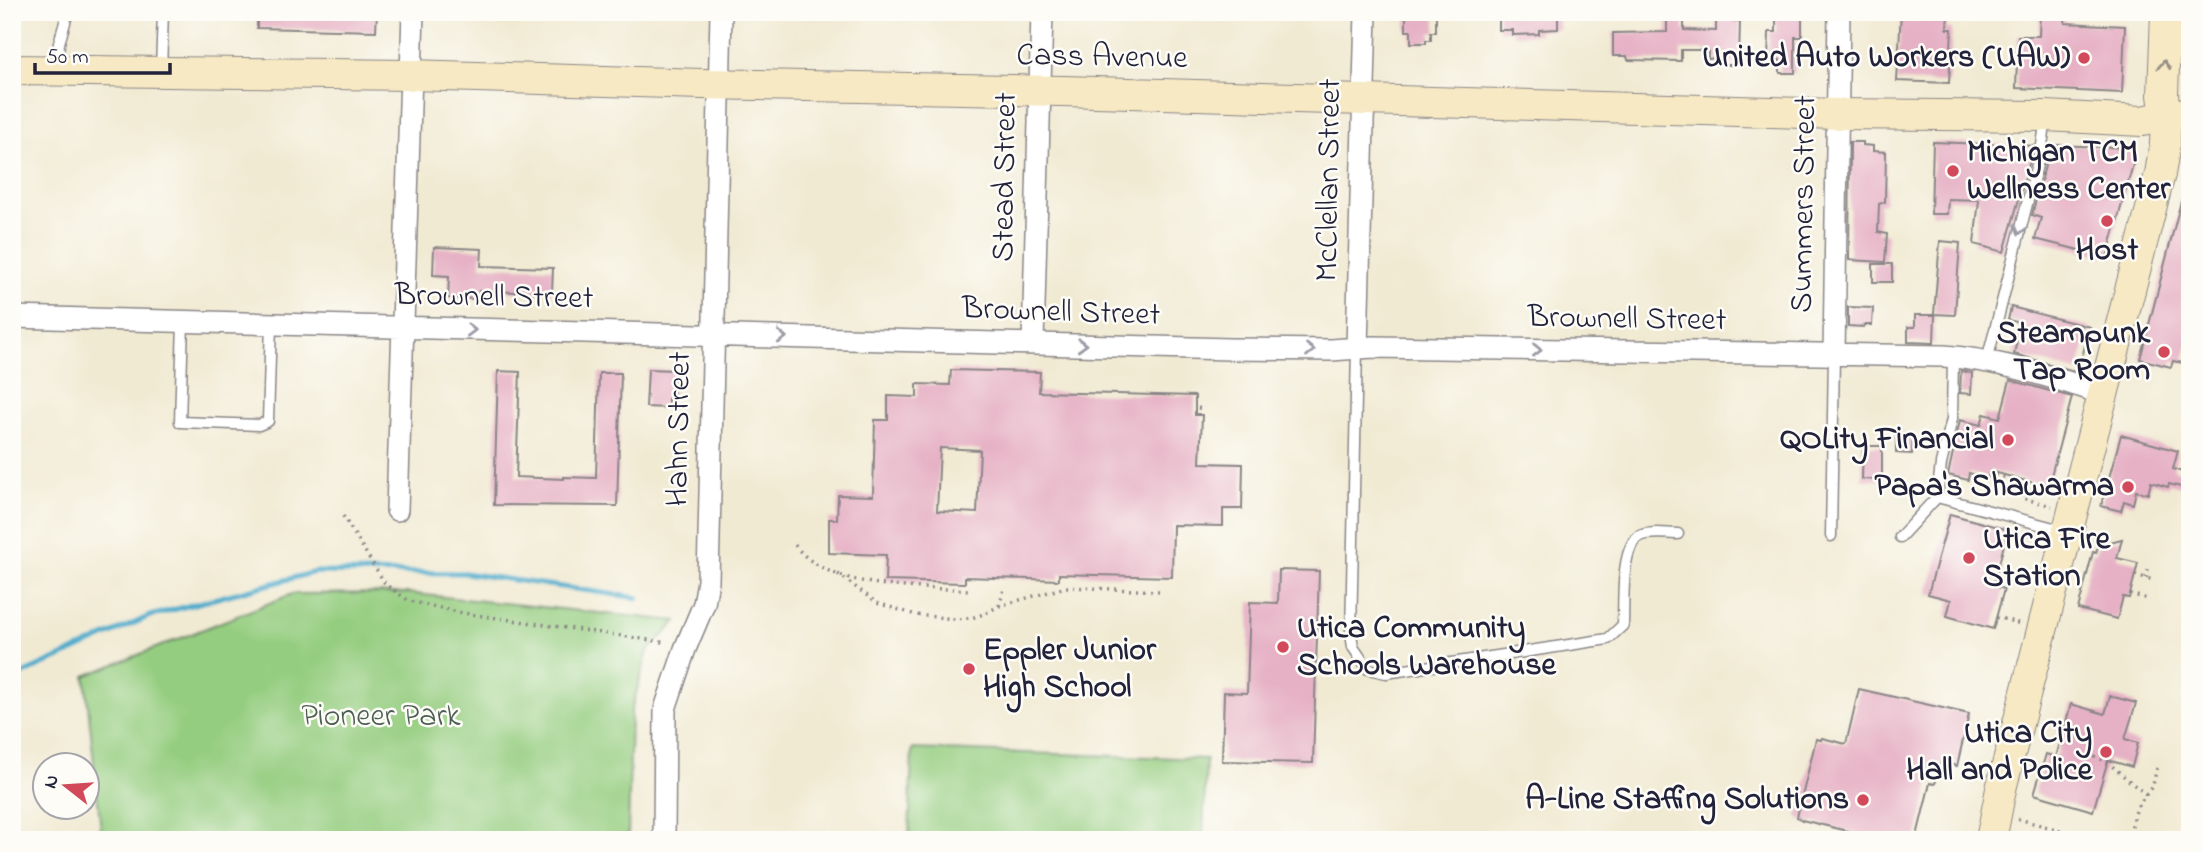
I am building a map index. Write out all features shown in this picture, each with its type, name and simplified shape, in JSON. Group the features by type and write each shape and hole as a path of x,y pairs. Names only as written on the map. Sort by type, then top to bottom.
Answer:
{"street":[{"path":"397,510 413,12"},
{"name":"Hahn Street","path":"664,840 665,709 685,649 704,604 708,581 722,12"},
{"name":"Stead Street","path":"1033,343 1042,12"},
{"name":"McClellan Street","path":"1357,348 1366,12"},
{"name":"Summers Street","path":"1834,355 1839,12"},
{"path":"1991,840 2001,789 2160,174 2165,144 2178,115 2163,95 2165,12"},
{"name":"Cass Avenue","path":"12,70 410,75 1838,114 2046,116 2142,121 2178,115"},
{"name":"Brownell Street","path":"12,317 1252,350 1357,348 1953,357 1987,361 2103,394"}],"lane":[{"path":"57,71 59,43 68,12"},
{"path":"161,73 163,12"},
{"path":"1987,361 2042,145 2046,116"},
{"path":"183,322 180,422 259,425 268,421 271,324"},
{"path":"1357,348 1351,634 1353,648 1368,669 1386,673 1608,639 1623,625 1627,554 1633,542 1640,535 1678,534"},
{"path":"1831,536 1834,355"},
{"path":"1899,537 1937,496 1941,464 1952,419 1953,357"},
{"path":"1937,496 2067,531"}],"path":[{"path":"2083,12 2135,15"},
{"path":"1198,415 1198,408 1203,409"},
{"path":"1989,473 2018,481 2015,490 2023,492"},
{"path":"2025,487 2022,498 2052,506"},
{"path":"343,516 386,585 410,601 463,613 663,642"},
{"path":"794,545 813,562 838,574 879,585 969,590"},
{"path":"2146,578 2149,565"},
{"path":"838,574 877,603 916,615 955,619 971,618 999,606 1066,587 1160,591"},
{"path":"2135,575 2152,580"},
{"path":"999,606 1006,586"},
{"path":"2130,594 2147,599"},
{"path":"1996,617 2021,624"},
{"path":"2094,757 2106,761 2146,794"},
{"path":"2128,840 2137,807 2153,785 2157,767"},
{"path":"2016,819 2097,840"}],"green space":[{"name":"Pioneer Park","path":"406,593 677,621 648,651 631,711 628,840 102,840 102,750 93,750 85,676 292,594"},
{"path":"912,749 1206,759 1203,840 909,840"}],"building":[{"path":"257,12 377,12 376,31 257,28"},
{"path":"1436,12 1436,32 1431,32 1431,40 1426,40 1426,43 1411,43 1411,31 1406,31 1406,13"},
{"path":"1499,12 1558,12 1558,29 1539,30 1539,34 1513,35 1513,30 1499,30"},
{"path":"1776,12 1802,12 1802,37 1795,37 1795,73 1780,73 1780,60 1768,60 1769,32 1776,32"},
{"path":"1901,12 1948,12 1947,29 1952,29 1949,83 1897,81"},
{"path":"2040,12 2066,12 2065,23 2125,26 2122,93 2016,88 2018,36 2039,36"},
{"path":"1667,15 1684,16 1684,30 1716,31 1716,21 1740,21 1739,60 1733,60 1733,65 1716,65 1716,58 1708,59 1708,50 1681,50 1681,61 1628,60 1627,56 1613,56 1613,33 1667,32"},
{"path":"1850,142 1863,142 1863,145 1873,146 1873,151 1886,152 1885,202 1879,204 1878,232 1887,234 1885,262 1849,260"},
{"path":"1933,142 2034,146 2004,252 1974,244 1979,200 1948,199 1947,214 1931,214"},
{"path":"2050,147 2131,148 2136,154 2107,257 2035,239 2041,218 2032,215"},
{"path":"2185,186 2190,186 2190,338 2183,363 2173,361 2171,367 2140,359"},
{"path":"1940,241 1960,243 1955,315 1934,314"},
{"path":"434,247 482,249 481,266 553,268 552,293 479,291 479,299 448,298 449,276 433,275"},
{"path":"1873,264 1892,264 1892,282 1873,282"},
{"path":"1848,307 1873,308 1872,325 1848,326"},
{"path":"2011,307 2090,327 2078,372 2014,354 2021,323 2008,320"},
{"path":"1915,315 1935,315 1934,343 1908,342 1908,327 1915,327"},
{"path":"648,369 675,370 673,399 668,399 668,408 646,407"},
{"path":"951,370 1040,372 1039,392 1195,396 1195,415 1202,415 1200,463 1243,464 1242,509 1223,509 1223,526 1173,525 1172,577 1059,574 1059,580 965,577 965,583 885,581 886,555 829,553 829,519 837,519 838,495 873,496 875,420 888,420 888,396 917,397 917,384 950,385","holes":["940,448 980,450 977,513 937,511"]},
{"path":"498,371 520,372 516,477 564,479 596,478 599,373 621,373 617,506 494,505"},
{"path":"1961,371 1972,373 1971,394 1960,393"},
{"path":"2010,380 2072,397 2048,487 1990,471 1988,478 1969,473 1968,480 1948,475 1960,420 1981,425 1984,414 2000,418"},
{"path":"1896,434 1913,435 1912,454 1896,453"},
{"path":"2121,435 2178,451 2173,469 2189,474 2185,488 2151,482 2148,494 2136,491 2133,504 2124,501 2121,511 2101,506"},
{"path":"1863,446 1882,446 1882,480 1862,479"},
{"name":"Utica Fire Station","path":"1950,514 2008,530 1993,586 2004,589 1993,629 1947,616 1951,600 1928,594"},
{"path":"2122,539 2117,558 2138,563 2129,598 2123,597 2117,619 2078,609 2093,552 2096,553 2098,545"},
{"name":"Utica Community Schools Warehouse","path":"1279,570 1319,571 1313,763 1222,761 1224,692 1247,693 1250,602 1278,603"},
{"name":"A-Line Staffing Solutions","path":"1859,689 1969,714 1957,766 1941,762 1935,784 1930,783 1916,840 1885,840 1797,817 1816,739 1846,744"},
{"name":"Utica City Hall and Police","path":"2110,696 2136,703 2125,739 2138,743 2132,767 2108,760 2093,811 2034,794 2046,754 2056,757 2071,704 2105,714"}],"waterway":[{"path":"12,679 150,616 315,572 465,573 638,598"}],"place":[{"name":"United Auto Workers (UAW)","path":"2084,58"},
{"name":"Michigan TCM Wellness Center","path":"1953,171"},
{"name":"Host","path":"2107,221"},
{"name":"Steampunk Tap Room","path":"2164,352"},
{"name":"QOLity Financial","path":"2008,440"},
{"name":"Papa's Shawarma","path":"2128,487"},
{"name":"Utica Fire Station","path":"1969,558"},
{"name":"Utica Community Schools Warehouse","path":"1283,647"},
{"name":"Eppler Junior High School","path":"969,669"},
{"name":"Utica City Hall and Police","path":"2106,752"},
{"name":"A-Line Staffing Solutions","path":"1863,800"}]}
